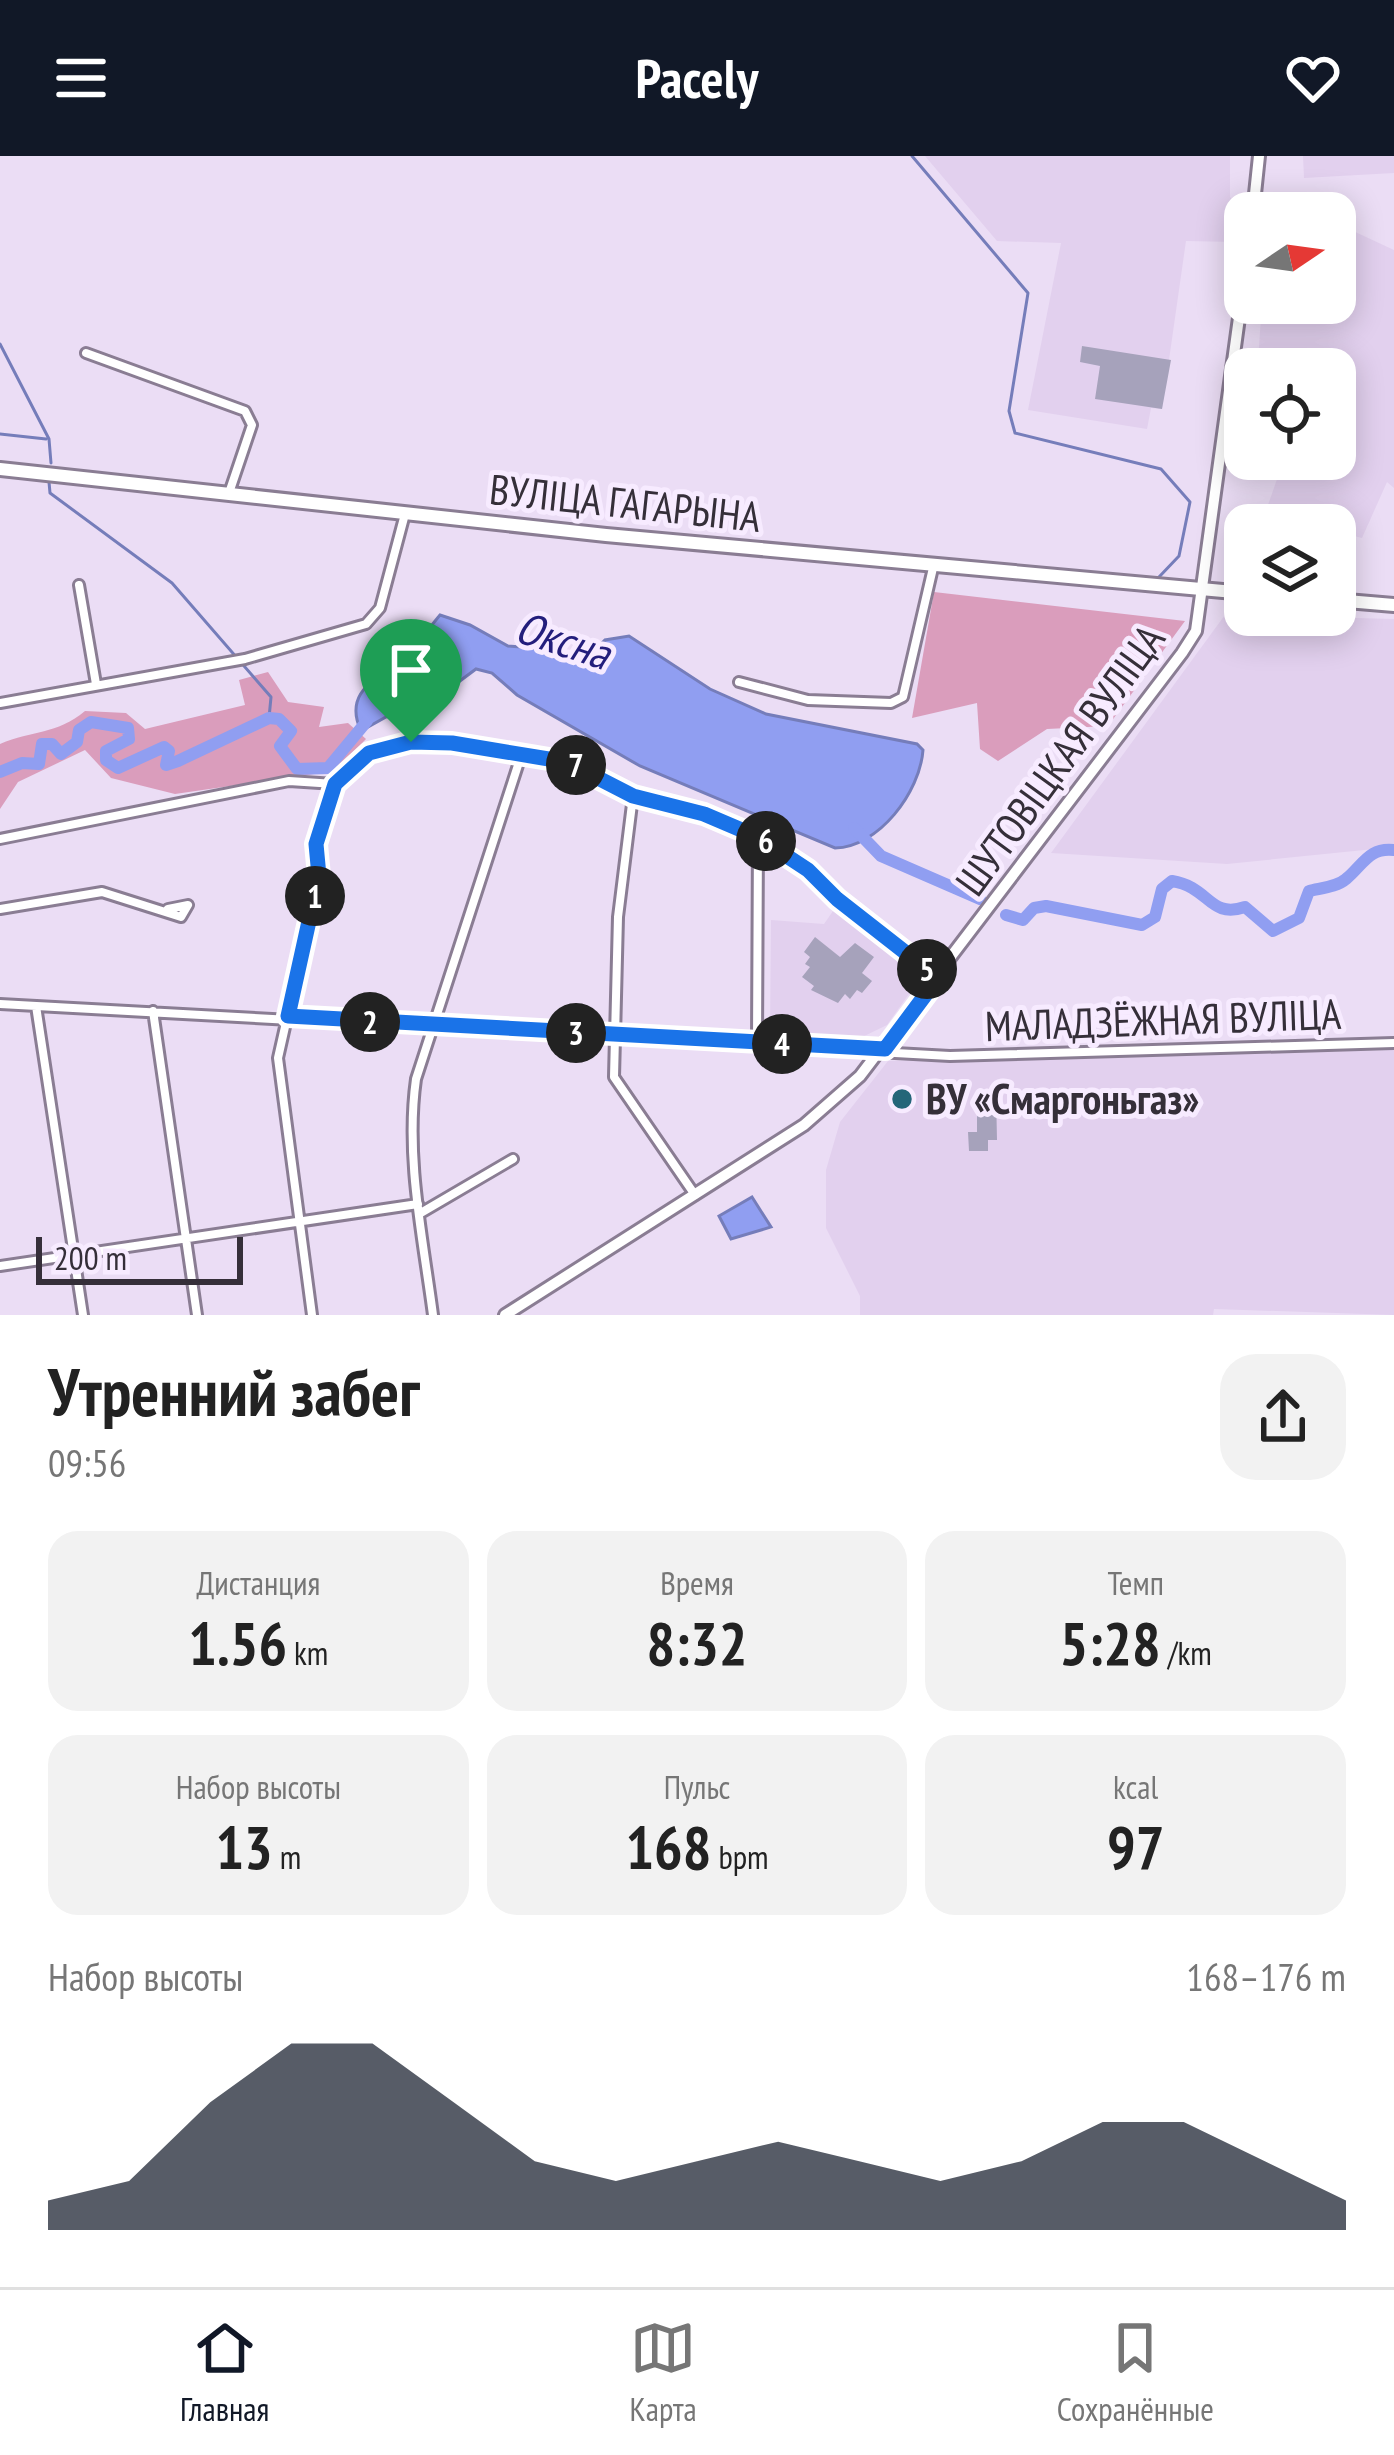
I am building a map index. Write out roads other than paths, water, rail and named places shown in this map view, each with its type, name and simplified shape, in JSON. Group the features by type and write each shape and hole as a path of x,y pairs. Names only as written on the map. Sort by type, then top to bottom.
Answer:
{"main road":[{"path":"1255,192 1259,156"},
{"name":"ШУТОВІЦКАЯ ВУЛІЦА","path":"505,1315 823,1110 885,1049 1182,653 1196,631 1238,324"},
{"name":"ВУЛІЦА ГАГАРЫНА","path":"0,469 933,568 1224,592"},
{"path":"1356,602 1394,605"}],"street":[{"path":"86,353 245,411 252,424 229,493"},
{"path":"0,703 244,659 340,634 370,620 380,608 405,514"},
{"path":"739,682 808,700 891,703 902,698 933,568"},
{"path":"79,585 97,684"},
{"path":"312,1315 278,1058 319,876 316,844 335,784 383,746 452,743 567,762 633,796 704,814 758,837 808,870 837,899 938,978"},
{"path":"433,1315 419,1209 413,1099 432,1026 521,756"},
{"path":"0,838 289,782 335,784"},
{"path":"633,796 618,917 614,1076 695,1196"},
{"path":"757,1042 758,837"},
{"path":"0,909 102,892 168,909"},
{"name":"МАЛАДЗЁЖНАЯ ВУЛІЦА","path":"0,1004 288,1016 950,1056 1394,1042"},
{"path":"36,1006 83,1315"},
{"path":"153,1012 197,1315"},
{"path":"0,1266 298,1220 419,1209 512,1159"}],"water":[{"path":"440,615 508,646 534,648 582,664 605,640 629,636 710,689 766,714 917,744 923,750 920,766 905,799 881,828 851,845 835,848 640,766 517,695 492,673 476,669 421,710 386,717 361,731 356,716 361,694 409,652"},
{"path":"752,1197 771,1227 731,1239 719,1216"}],"waterway":[{"path":"912,156 1028,293 1009,411 1015,433 1161,469 1190,502 1179,556 1159,577"},
{"path":"0,344 49,439 51,463"},
{"path":"0,434 46,439"},
{"path":"49,482 50,493 172,583 271,697 269,718"},
{"name":"Оксна","path":"0,772 22,763 39,764 42,744 52,744 61,754 91,722 128,728 129,739 106,751 106,760 118,768 164,747 169,751 166,765 269,718 279,719 291,731 280,746 297,769 328,768 367,721"},
{"name":"Оксна","path":"854,828 881,856 980,899"},
{"name":"Оксна","path":"1006,915 1023,920 1034,908 1046,906 1142,925 1155,917 1162,889 1172,881 1224,909 1245,907 1273,931 1299,918 1309,891 1338,884 1372,854 1394,850"}],"place":[{"name":"ВУ «Смаргоньгаз»","path":"902,1099"}]}
